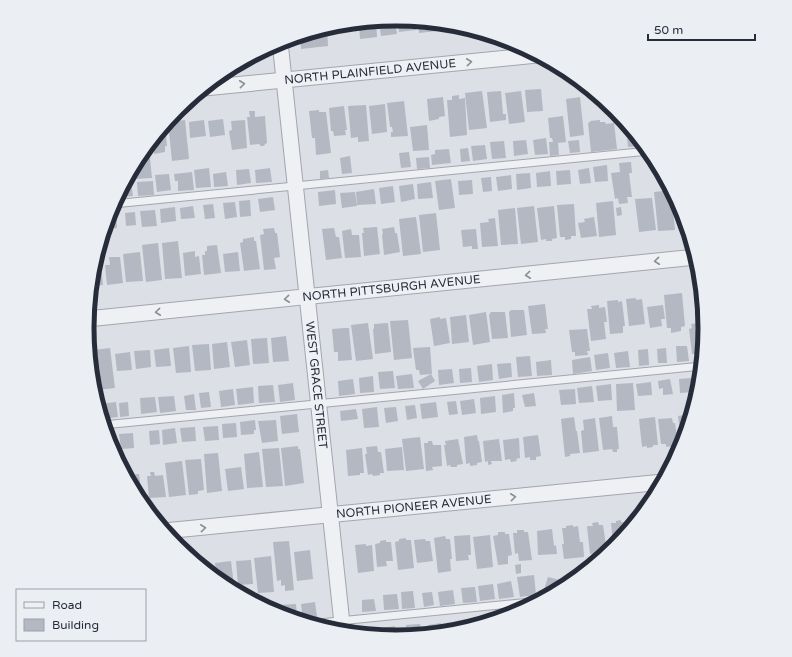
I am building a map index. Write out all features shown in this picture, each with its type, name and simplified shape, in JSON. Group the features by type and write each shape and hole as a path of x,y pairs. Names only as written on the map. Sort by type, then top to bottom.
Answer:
{"street":[{"name":"WEST GRACE STREET","path":"281,49 343,626"},
{"name":"NORTH PLAINFIELD AVENUE","path":"215,87 528,56"},
{"name":"NORTH PITTSBURGH AVENUE","path":"94,318 690,259"},
{"name":"NORTH PIONEER AVENUE","path":"171,530 656,483"}],"lane":[{"path":"121,203 642,152"},
{"path":"109,424 696,367"},
{"path":"347,626 523,603"}],"building":[{"path":"396,26 397,34 381,36 380,27"},
{"path":"399,26 416,27 416,30 399,32"},
{"path":"376,27 377,37 360,39 359,29"},
{"path":"419,27 437,29 437,31 419,33"},
{"path":"327,34 328,46 301,49 300,42"},
{"path":"541,89 543,111 527,112 525,90"},
{"path":"482,91 487,128 469,130 465,93"},
{"path":"501,91 503,114 506,114 506,120 490,122 487,92"},
{"path":"521,91 525,122 509,124 505,93"},
{"path":"459,95 459,99 465,98 467,135 450,137 447,100 452,100 452,96"},
{"path":"443,97 445,116 429,121 427,99"},
{"path":"580,97 584,135 570,137 566,99"},
{"path":"404,101 408,136 391,137 391,132 393,132 392,127 390,127 387,103"},
{"path":"385,104 387,132 372,134 369,106"},
{"path":"366,105 369,141 358,142 358,137 351,138 348,106"},
{"path":"344,106 347,130 345,130 346,135 334,136 333,131 331,131 329,108"},
{"path":"319,110 319,112 326,112 331,153 316,155 315,138 312,138 309,111"},
{"path":"249,111 255,111 255,117 265,116 267,143 264,146 259,144 250,145 247,117 250,117"},
{"path":"563,116 566,142 558,143 559,155 550,156 549,142 553,142 552,138 550,138 548,118"},
{"path":"223,119 225,135 210,137 208,121"},
{"path":"185,120 189,159 172,161 169,129 176,121"},
{"path":"204,120 206,136 190,138 189,122"},
{"path":"245,120 247,148 232,150 229,131 232,130 231,121"},
{"path":"600,120 600,122 605,122 606,124 614,123 617,149 591,152 588,123 590,121"},
{"path":"427,125 429,150 413,151 410,127"},
{"path":"166,133 167,146 165,146 165,152 154,154 153,148"},
{"path":"626,133 638,146 628,147"},
{"path":"546,138 548,154 535,155 533,140"},
{"path":"526,140 528,154 514,156 513,141"},
{"path":"579,140 580,152 570,153 568,141"},
{"path":"504,141 506,158 492,159 490,142"},
{"path":"485,145 487,159 473,161 471,146"},
{"path":"468,148 470,161 461,162 460,149"},
{"path":"449,149 451,163 432,165 431,155 435,154 435,150"},
{"path":"409,152 411,167 401,168 399,153"},
{"path":"149,153 152,178 135,179 135,176"},
{"path":"350,156 352,173 342,174 340,158"},
{"path":"429,157 430,168 417,169 416,158"},
{"path":"631,162 632,173 629,173 632,197 627,197 628,203 619,204 618,198 615,199 611,173 620,172 619,163"},
{"path":"607,165 608,181 595,182 593,167"},
{"path":"209,168 211,187 196,188 194,170"},
{"path":"270,168 272,182 256,183 255,170"},
{"path":"589,168 591,183 580,184 578,170"},
{"path":"249,169 251,183 237,185 236,170"},
{"path":"653,169 657,176 654,176"},
{"path":"328,170 329,178 320,179 320,171"},
{"path":"570,170 571,184 557,185 556,171"},
{"path":"550,171 551,186 537,187 536,173"},
{"path":"192,172 194,190 178,191 178,181 175,181 174,174"},
{"path":"226,172 228,186 214,187 213,174"},
{"path":"530,173 531,188 517,190 516,174"},
{"path":"169,174 171,190 157,192 155,175"},
{"path":"511,175 512,189 498,191 496,177"},
{"path":"491,177 492,191 483,192 481,178"},
{"path":"451,179 455,208 439,210 435,181"},
{"path":"472,180 473,194 459,195 458,181"},
{"path":"153,181 154,195 138,196 137,182"},
{"path":"431,182 433,198 418,199 417,184"},
{"path":"131,183 133,196 124,197"},
{"path":"413,184 415,199 401,202 399,186"},
{"path":"393,186 395,202 381,204 379,188"},
{"path":"374,189 376,204 357,205 356,192"},
{"path":"335,190 336,204 319,206 318,192"},
{"path":"665,191 673,208 675,230 658,231 654,192"},
{"path":"355,192 357,206 342,208 340,193"},
{"path":"273,197 275,210 260,212 258,199"},
{"path":"652,198 656,230 639,232 635,199"},
{"path":"250,200 251,216 240,217 239,201"},
{"path":"613,201 616,235 599,237 596,203"},
{"path":"235,202 237,217 225,219 223,203"},
{"path":"213,204 215,218 205,219 203,205"},
{"path":"574,204 576,236 571,236 571,239 565,240 565,237 560,237 557,205"},
{"path":"193,206 195,218 181,219 180,208"},
{"path":"534,206 538,242 521,244 517,208"},
{"path":"554,206 557,238 552,239 552,241 546,241 546,239 541,240 537,208"},
{"path":"175,207 176,221 161,223 160,209"},
{"path":"621,207 622,215 617,216 616,208"},
{"path":"515,208 518,244 501,245 498,210"},
{"path":"155,210 157,226 142,227 140,211"},
{"path":"135,212 136,225 126,226 125,213"},
{"path":"436,213 440,250 423,252 419,215"},
{"path":"116,215 117,228 111,229"},
{"path":"416,217 421,254 403,256 399,219"},
{"path":"594,217 597,236 581,238 578,223 585,222 584,219"},
{"path":"495,218 498,246 482,247 480,223 489,222 488,219"},
{"path":"677,219 681,229 678,229"},
{"path":"377,227 380,254 364,256 363,228"},
{"path":"394,227 395,233 397,233 400,252 384,255 382,229"},
{"path":"274,228 275,233 277,233 280,257 274,258 276,269 264,270 260,235 264,234 263,229"},
{"path":"334,228 336,237 339,237 342,258 326,260 322,229"},
{"path":"351,229 352,235 359,235 361,257 345,258 342,231"},
{"path":"476,229 478,249 472,249 472,246 463,247 461,230"},
{"path":"254,237 254,241 256,241 260,269 244,271 240,243 243,242 243,239"},
{"path":"178,241 182,278 165,279 162,243"},
{"path":"158,243 162,280 146,282 142,245"},
{"path":"217,245 221,273 204,275 202,255 205,255 207,246"},
{"path":"195,251 195,257 199,256 201,274 185,276 183,253"},
{"path":"140,252 143,281 126,282 123,254"},
{"path":"238,252 240,271 225,272 223,254"},
{"path":"109,257 120,257 123,283 107,285 105,265 110,265"},
{"path":"101,263 103,285 97,286"},
{"path":"682,293 685,326 681,327 681,331 671,333 671,328 667,328 664,295"},
{"path":"636,298 636,300 642,299 645,324 629,326 626,299"},
{"path":"618,300 618,302 622,301 625,326 623,326 623,333 610,334 607,301"},
{"path":"545,304 548,329 545,329 546,333 532,334 528,306"},
{"path":"599,305 599,308 605,307 607,322 604,322 606,339 591,341 587,309 592,309 591,306"},
{"path":"663,305 665,319 661,319 662,326 650,328 647,307"},
{"path":"511,310 524,310 527,335 511,337 509,312"},
{"path":"486,312 490,342 473,345 469,315"},
{"path":"491,312 505,312 508,338 492,339 489,315"},
{"path":"466,315 469,342 452,344 450,317"},
{"path":"440,317 440,319 446,318 450,343 434,346 430,319"},
{"path":"408,320 412,358 394,360 390,321"},
{"path":"368,323 373,359 356,361 351,325"},
{"path":"388,323 391,352 375,354 374,324"},
{"path":"698,323 697,354 692,354 689,329 692,328 691,324"},
{"path":"349,328 352,360 338,361 338,352 334,352 332,329"},
{"path":"587,329 590,351 587,351 588,355 575,356 575,352 572,352 569,330"},
{"path":"286,336 289,361 273,362 271,338"},
{"path":"267,338 269,363 253,364 251,339"},
{"path":"247,340 250,365 235,367 231,342"},
{"path":"227,342 230,367 214,369 212,344"},
{"path":"209,344 211,370 195,371 192,345"},
{"path":"189,346 191,372 176,373 173,348"},
{"path":"676,346 687,346 689,361 677,362"},
{"path":"430,347 432,374 420,375 419,370 416,370 413,348"},
{"path":"110,348 115,388 99,390 94,350"},
{"path":"169,348 171,366 156,367 154,350"},
{"path":"666,348 667,363 658,363 657,349"},
{"path":"648,349 649,365 639,366 638,350"},
{"path":"150,350 151,367 136,369 134,351"},
{"path":"628,351 630,367 616,368 614,353"},
{"path":"130,352 132,370 117,371 115,354"},
{"path":"608,353 610,368 596,370 594,355"},
{"path":"530,356 532,376 518,377 516,357"},
{"path":"590,357 592,371 573,374 572,360"},
{"path":"551,360 552,375 537,376 536,362"},
{"path":"511,363 512,377 499,379 497,364"},
{"path":"492,364 493,380 479,382 477,366"},
{"path":"471,368 472,382 460,383 459,369"},
{"path":"452,369 454,383 439,385 438,370"},
{"path":"393,371 395,388 380,389 378,372"},
{"path":"412,374 414,388 398,389 396,376"},
{"path":"431,374 435,381 423,389 418,381"},
{"path":"373,376 374,392 360,393 359,378"},
{"path":"691,378 692,392 680,393 679,379"},
{"path":"353,379 355,394 339,396 338,381"},
{"path":"670,379 673,394 663,395 663,388 659,389 658,381"},
{"path":"651,382 652,395 638,396 636,384"},
{"path":"293,383 295,400 280,402 278,385"},
{"path":"633,383 635,410 617,411 616,384"},
{"path":"611,384 612,400 598,401 596,386"},
{"path":"273,385 275,402 259,403 258,386"},
{"path":"592,386 594,402 579,403 577,388"},
{"path":"253,387 254,403 238,405 236,389"},
{"path":"233,389 235,405 221,407 219,391"},
{"path":"575,389 576,404 561,405 559,390"},
{"path":"209,392 211,407 201,408 199,393"},
{"path":"514,393 515,408 513,408 513,411 503,413 502,395"},
{"path":"534,393 536,406 525,407 522,395"},
{"path":"194,394 196,410 186,410 184,396"},
{"path":"174,396 176,411 160,413 158,397"},
{"path":"495,396 496,412 481,414 480,398"},
{"path":"155,397 157,412 141,414 140,398"},
{"path":"474,399 476,413 462,415 460,401"},
{"path":"456,401 458,414 449,415 447,402"},
{"path":"116,402 118,417 108,418 103,404"},
{"path":"128,402 129,416 120,417 119,403"},
{"path":"436,402 438,417 422,419 420,404"},
{"path":"415,405 417,418 407,420 405,406"},
{"path":"377,407 379,427 364,428 362,409"},
{"path":"396,407 398,421 386,423 384,408"},
{"path":"356,409 358,419 341,421 340,411"},
{"path":"297,414 299,432 282,434 280,416"},
{"path":"685,415 680,432 678,416"},
{"path":"612,416 613,427 617,427 619,449 617,449 617,452 613,452 612,449 603,450 599,418"},
{"path":"574,417 580,453 570,454 570,456 565,457 561,419"},
{"path":"655,417 658,445 653,445 653,447 647,448 647,446 642,447 639,419"},
{"path":"595,418 599,451 583,453 581,431 584,430 583,420"},
{"path":"672,418 673,423 675,423 677,438 673,446 666,447 666,444 661,444 658,419"},
{"path":"255,420 256,430 254,430 254,434 241,435 240,422"},
{"path":"276,420 278,441 262,443 258,421"},
{"path":"236,423 237,437 223,438 222,424"},
{"path":"218,426 219,440 205,441 203,427"},
{"path":"195,427 196,441 182,442 180,428"},
{"path":"175,428 177,443 163,445 162,430"},
{"path":"159,430 160,444 150,445 149,431"},
{"path":"133,433 134,448 121,449 119,434"},
{"path":"477,435 482,462 477,463 477,465 470,466 470,463 466,464 464,437"},
{"path":"538,435 541,456 536,457 536,460 530,460 530,457 525,458 523,437"},
{"path":"420,437 424,469 406,471 402,439"},
{"path":"519,438 520,458 516,459 517,461 511,462 510,459 505,460 503,440"},
{"path":"458,439 463,464 457,465 457,467 451,467 450,465 447,466 444,445 446,445 445,441"},
{"path":"499,439 502,461 491,461 492,464 488,465 488,461 485,462 483,441"},
{"path":"428,441 432,441 433,445 441,445 442,466 432,467 433,470 426,471 424,443 428,443"},
{"path":"298,446 298,449 300,449 304,483 285,486 281,448"},
{"path":"377,446 378,452 381,452 384,473 373,476 372,474 368,475 365,454 367,454 366,447"},
{"path":"402,447 404,470 387,471 385,449"},
{"path":"279,448 283,486 266,487 262,449"},
{"path":"362,448 364,473 360,473 360,475 348,476 346,450"},
{"path":"259,452 263,487 247,488 244,454"},
{"path":"218,453 222,491 207,493 204,454"},
{"path":"201,459 204,490 198,491 198,494 189,495 185,460"},
{"path":"182,461 186,495 169,497 165,463"},
{"path":"241,467 244,489 228,491 225,469"},
{"path":"150,472 154,472 155,476 163,475 166,497 149,498 147,476 151,476"},
{"path":"139,474 141,492 134,480 131,475"},
{"path":"621,520 621,522 626,522 626,524 613,539 611,523 616,523 616,521"},
{"path":"598,522 599,525 603,525 606,546 598,553 590,554 587,526 593,526 592,523"},
{"path":"573,525 573,527 578,526 580,542 583,542 584,557 564,559 562,528"},
{"path":"552,529 554,546 556,545 557,554 538,555 537,531"},
{"path":"517,530 524,530 524,532 528,532 532,560 519,561 518,553 515,554 513,533 517,533"},
{"path":"498,532 505,532 505,534 509,534 512,555 508,556 508,564 498,565 493,536 498,535"},
{"path":"470,535 471,555 468,555 469,560 456,561 454,536"},
{"path":"490,535 493,567 477,569 473,537"},
{"path":"445,536 446,539 450,539 452,559 450,559 451,571 438,573 434,538"},
{"path":"406,538 406,540 411,540 414,568 398,570 395,542 399,541 399,539"},
{"path":"425,539 426,541 430,541 433,561 417,563 414,540"},
{"path":"386,540 386,542 391,542 393,561 386,561 387,566 377,567 375,544"},
{"path":"289,541 294,590 285,591 285,585 281,586 281,580 277,581 273,542"},
{"path":"366,544 366,546 372,545 374,571 358,573 355,545"},
{"path":"310,550 313,579 297,581 294,552"},
{"path":"271,556 274,592 258,593 254,558"},
{"path":"251,560 253,584 238,585 236,561"},
{"path":"231,561 234,583 216,571 215,563"},
{"path":"207,564 212,564 213,569 212,568"},
{"path":"521,564 521,573 516,574 515,565"},
{"path":"534,575 536,595 520,597 517,577"},
{"path":"548,577 560,580 559,583 546,591 544,590"},
{"path":"511,581 514,597 499,599 497,584"},
{"path":"493,584 495,599 480,601 478,586"},
{"path":"475,587 477,602 463,603 461,588"},
{"path":"453,590 455,604 440,606 438,592"},
{"path":"413,591 415,608 402,609 401,592"},
{"path":"432,592 434,605 424,607 422,593"},
{"path":"397,594 399,609 384,610 383,595"},
{"path":"374,599 376,611 362,612 362,600"},
{"path":"315,602 317,617 310,618 303,616 301,604"},
{"path":"296,604 297,614 279,608 279,605"},
{"path":"479,618 479,619 465,623 465,620"},
{"path":"441,623 441,627 428,629 428,625"},
{"path":"420,624 421,629 406,630 406,625"},
{"path":"395,626 396,631 384,630 384,628"},
{"path":"378,627 378,630 376,630 365,629"}]}
